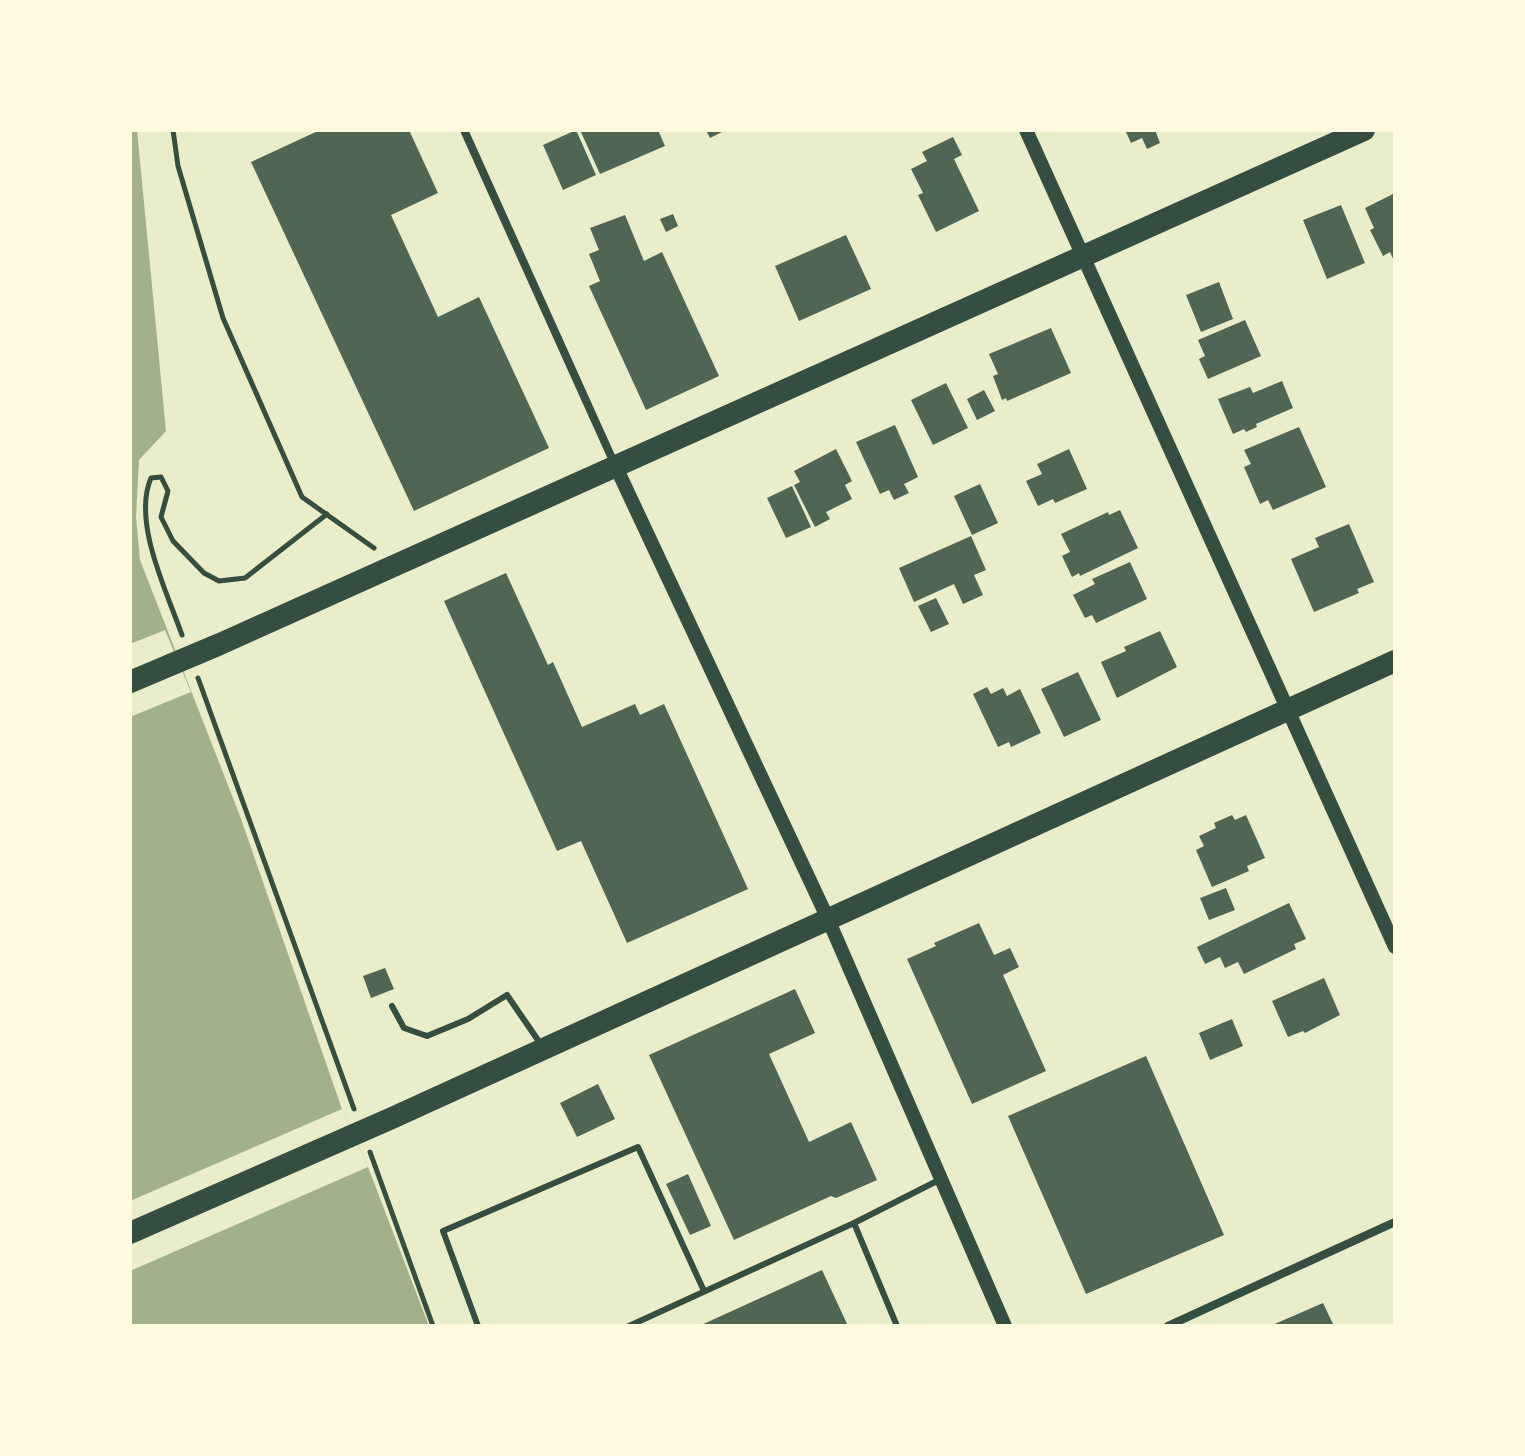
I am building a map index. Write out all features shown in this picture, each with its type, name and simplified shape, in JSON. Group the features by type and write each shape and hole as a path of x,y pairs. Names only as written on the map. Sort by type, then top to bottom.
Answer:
{"highway":[{"path":"130,682 1364,130"},
{"path":"130,1233 392,1118 1395,661"}],"street":[{"path":"464,130 616,467 828,919 1005,1326"},
{"path":"1026,130 1395,947"},
{"path":"1168,1326 1395,1222"}],"lane":[{"path":"392,1006 404,1028 427,1036 468,1019 507,995 544,1049"},
{"path":"478,1326 443,1231 638,1147 704,1291"},
{"path":"629,1326 854,1223 941,1179"},
{"path":"854,1223 897,1326"}],"path":[{"path":"173,130 178,166 223,318 302,497 397,565"},
{"path":"186,646 149,541 145,491 151,478 161,477 168,491 161,517 173,541 204,573 219,581 245,578 327,514"},
{"path":"197,676 358,1119"},
{"path":"368,1149 433,1326"}],"shaded area":[{"path":"130,130 137,130 166,431 139,460 136,517 140,560 240,816 342,1109 368,1167 429,1326 130,1326"}],"pier":[{"path":"165,630 191,692 130,717 130,644"},
{"path":"342,1109 368,1167 130,1271 130,1201"}],"building":[{"path":"320,130 409,130 438,193 391,215 438,317 479,297 549,448 414,511 251,162"},
{"path":"576,130 596,175 563,190 543,145"},
{"path":"580,130 658,130 665,146 600,174"},
{"path":"706,130 726,130 710,138"},
{"path":"1125,130 1155,130 1160,143 1147,149 1142,138 1131,143"},
{"path":"953,137 962,155 954,159 979,211 936,232 918,195 923,193 911,169 927,161 922,152"},
{"path":"1395,193 1395,263 1390,252 1383,256 1370,230 1374,228 1365,208"},
{"path":"1341,205 1365,263 1327,279 1303,220"},
{"path":"673,214 678,226 666,232 660,219"},
{"path":"625,215 644,261 662,252 719,376 646,410 589,286 600,281 589,254 599,250 590,228"},
{"path":"846,235 871,289 799,321 775,266"},
{"path":"1219,282 1233,319 1201,332 1186,295"},
{"path":"1245,320 1261,356 1208,379 1199,359 1205,356 1198,340"},
{"path":"1051,328 1071,373 1007,401 1006,398 1002,400 993,376 998,374 989,354"},
{"path":"1282,381 1293,408 1256,424 1257,427 1246,432 1244,429 1233,434 1218,399 1250,387 1253,393"},
{"path":"946,383 968,428 933,445 911,400"},
{"path":"984,390 995,411 977,420 967,399"},
{"path":"895,425 918,477 904,484 909,493 894,500 889,490 880,494 856,442"},
{"path":"1299,427 1326,487 1273,510 1268,500 1260,504 1244,467 1251,464 1244,450"},
{"path":"836,449 852,481 845,485 852,499 826,512 830,519 815,527 794,485 800,482 794,471"},
{"path":"1069,449 1087,489 1055,503 1053,499 1038,506 1026,481 1042,474 1037,464"},
{"path":"980,484 998,523 972,535 954,496"},
{"path":"792,486 811,527 786,538 767,498"},
{"path":"1120,510 1138,548 1072,577 1062,556 1070,552 1061,534 1108,512 1109,515"},
{"path":"1349,524 1374,582 1357,589 1359,593 1314,612 1291,559 1319,547 1315,538"},
{"path":"971,536 986,570 974,575 983,595 963,604 954,584 914,602 899,568"},
{"path":"1130,562 1147,599 1096,623 1092,615 1085,618 1073,595 1095,584 1092,579"},
{"path":"506,573 548,665 553,662 582,727 635,704 640,715 664,704 748,889 627,943 581,841 557,851 444,601"},
{"path":"936,598 949,624 931,632 918,606"},
{"path":"1160,631 1177,667 1117,698 1101,662 1126,651 1124,647"},
{"path":"1078,672 1101,720 1064,737 1041,689"},
{"path":"987,687 991,694 1003,688 1007,696 1020,689 1041,733 1011,747 1009,742 998,747 973,694"},
{"path":"1232,815 1235,820 1246,815 1265,858 1247,866 1249,871 1212,887 1196,850 1204,846 1199,836 1216,828 1214,823"},
{"path":"1226,888 1235,910 1209,920 1200,898"},
{"path":"1289,903 1306,939 1294,944 1296,949 1244,974 1238,962 1225,968 1220,957 1205,964 1197,947"},
{"path":"979,923 994,955 1010,948 1019,967 1003,975 1046,1071 972,1104 907,959"},
{"path":"385,968 394,989 371,998 363,976"},
{"path":"1324,978 1340,1015 1305,1033 1303,1031 1288,1037 1272,1001"},
{"path":"795,989 815,1033 769,1054 809,1142 851,1122 877,1180 836,1198 831,1196 734,1240 649,1055"},
{"path":"1232,1019 1243,1046 1210,1060 1199,1033"},
{"path":"1146,1056 1224,1235 1086,1294 1008,1116"},
{"path":"598,1084 615,1119 577,1137 560,1103"},
{"path":"688,1174 711,1226 690,1235 666,1184"},
{"path":"822,1270 848,1326 699,1326"},
{"path":"1323,1303 1334,1326 1270,1326"}]}
